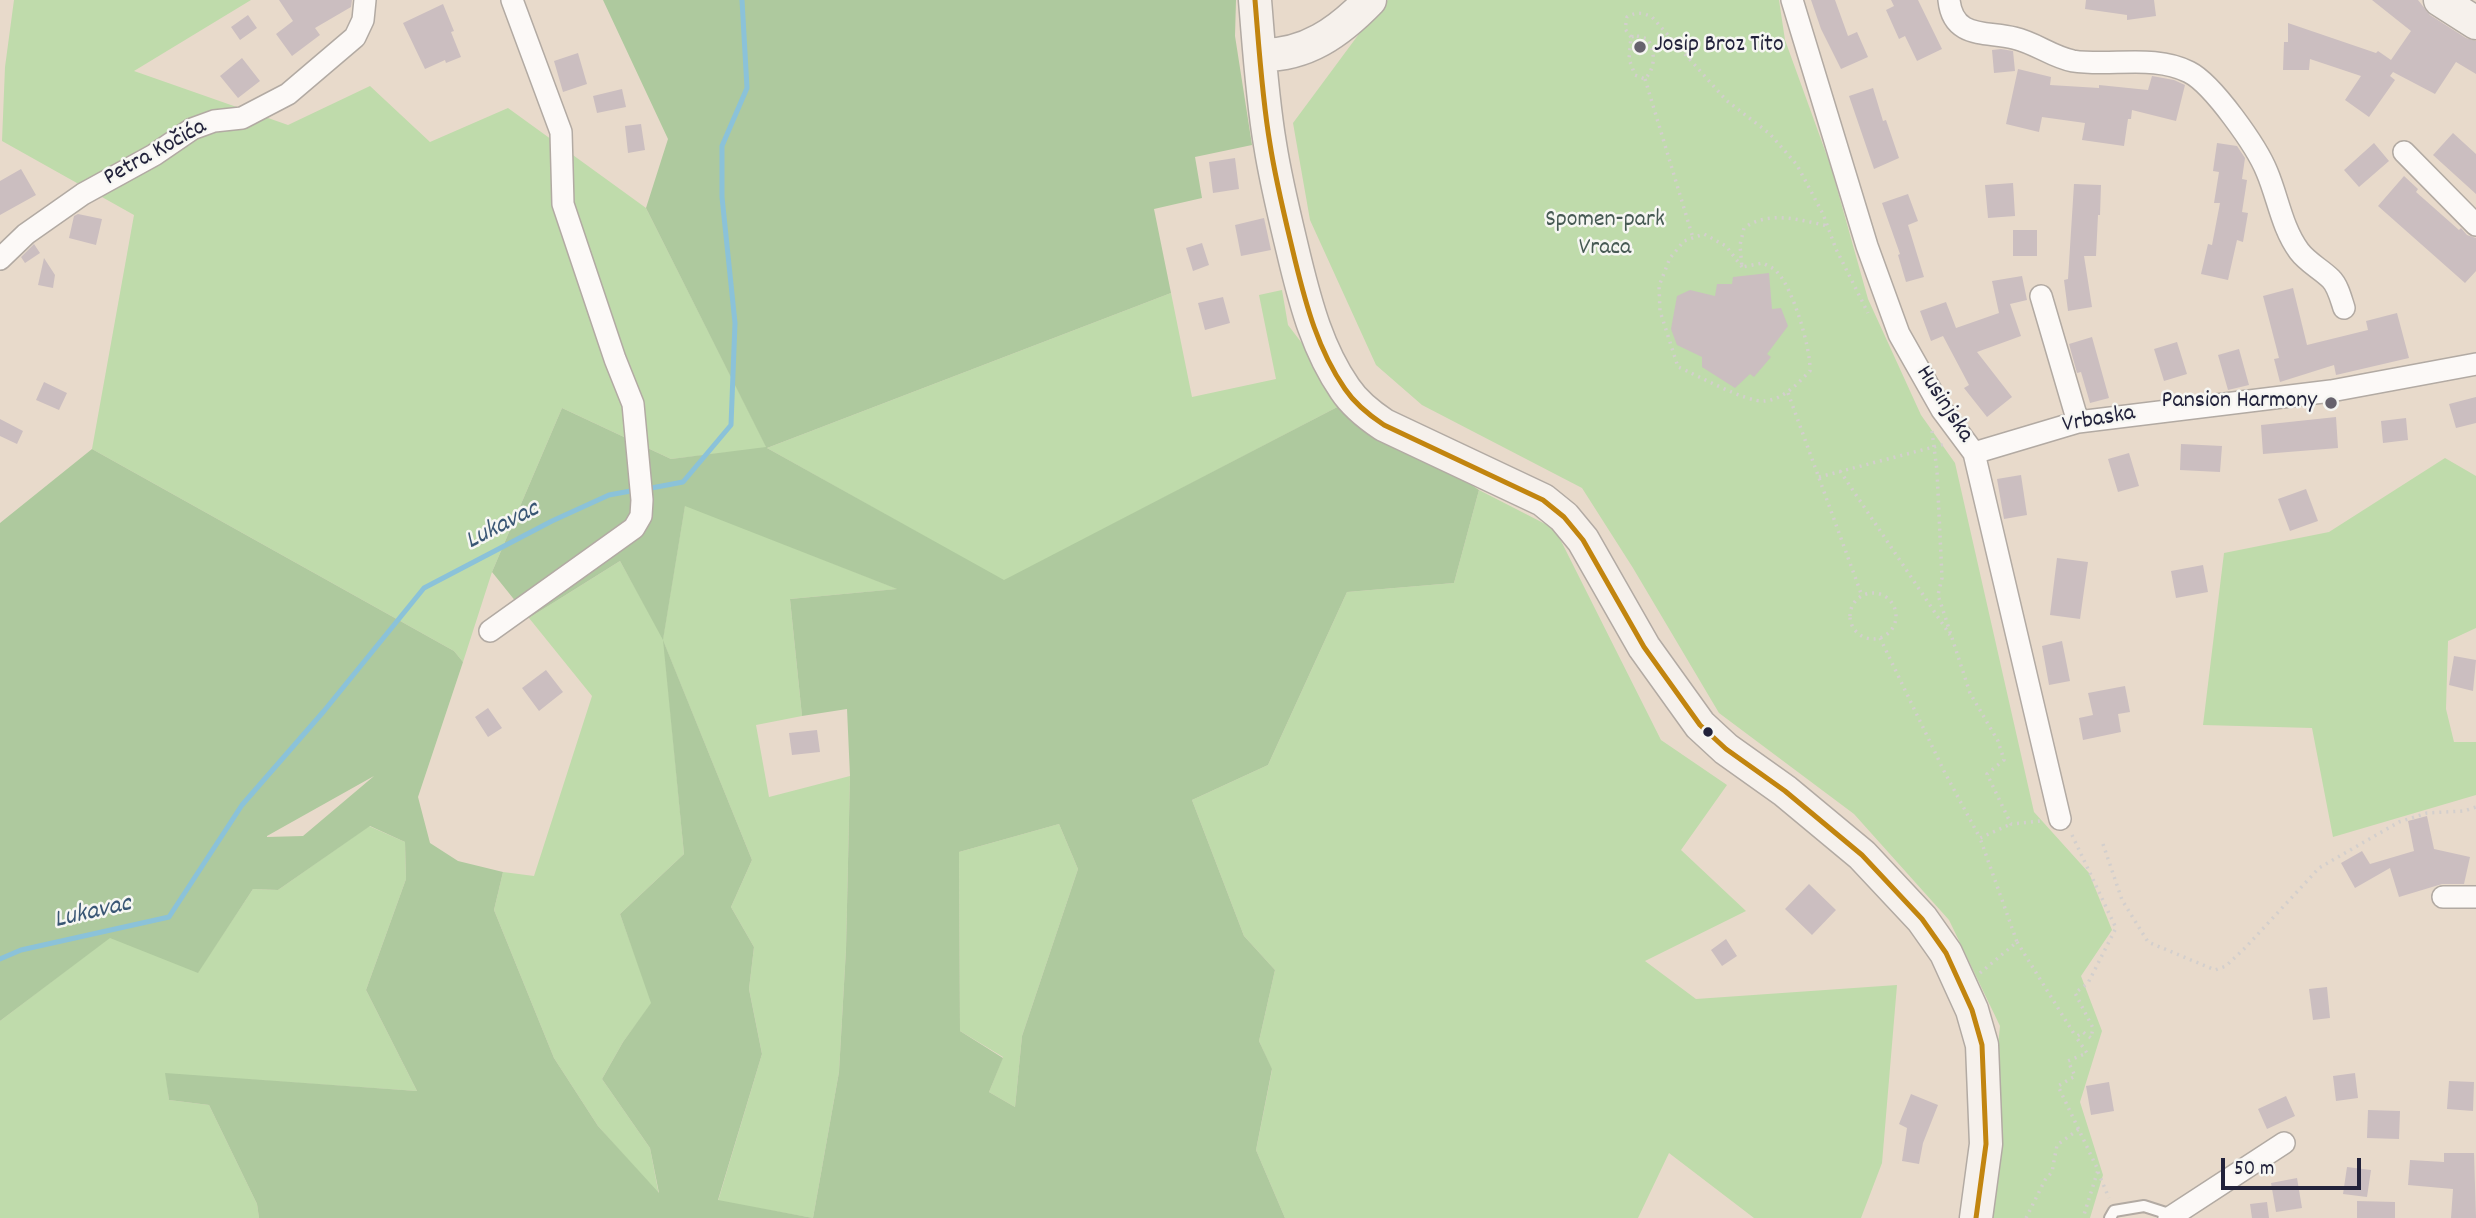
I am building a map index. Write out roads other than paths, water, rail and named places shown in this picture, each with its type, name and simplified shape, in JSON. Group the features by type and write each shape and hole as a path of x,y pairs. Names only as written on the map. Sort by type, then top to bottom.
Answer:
{"main road":[{"path":"1255,0 1270,145 1310,317 1331,368 1362,409 1384,425 1555,509 1583,540 1644,647 1700,726 1862,855 1922,919 1947,953 1972,1010 1982,1045 1986,1144 1976,1218"},
{"path":"1260,55 1293,53 1311,45 1345,23 1370,0"},
{"path":"2440,0 2476,23"}],"street":[{"name":"Petra Kočića","path":"0,259 26,234 83,194 154,155 192,129 214,121 242,118 288,94 355,37 363,20 365,0"},
{"path":"490,631 634,528 641,516 633,404 615,359 563,204 561,132 512,0"},
{"name":"Husinjska","path":"1792,0 1867,246 1899,334 1942,410 1974,453 2060,819"},
{"path":"1949,0 1951,14 1961,26 1981,34 2031,41 2049,53 2071,61 2099,64 2126,61 2164,65 2188,71 2204,82 2247,137 2267,170 2287,230 2299,251 2333,281 2344,308"},
{"path":"2404,152 2476,225"},
{"path":"2040,296 2078,422"},
{"name":"Vrbaska","path":"1974,453 2078,422 2331,391 2476,364"},
{"path":"2443,897 2476,897"},
{"path":"2170,1217 2284,1143"}],"lane":[{"path":"2112,1215 2144,1206 2170,1217"}],"waterway":[{"name":"Lukavac","path":"646,489 683,482 731,425 735,323 722,197 722,146 747,88 742,0"},
{"name":"Lukavac","path":"0,959 21,950 169,917 242,805 324,711 424,588 552,521 609,495 636,490"}],"place":[{"name":"Josip Broz Tito","path":"1640,47"},
{"name":"Pansion Harmony","path":"2331,403"}],"park label":[{"name":"Spomen-park Vraca","path":"1605,236"}]}
